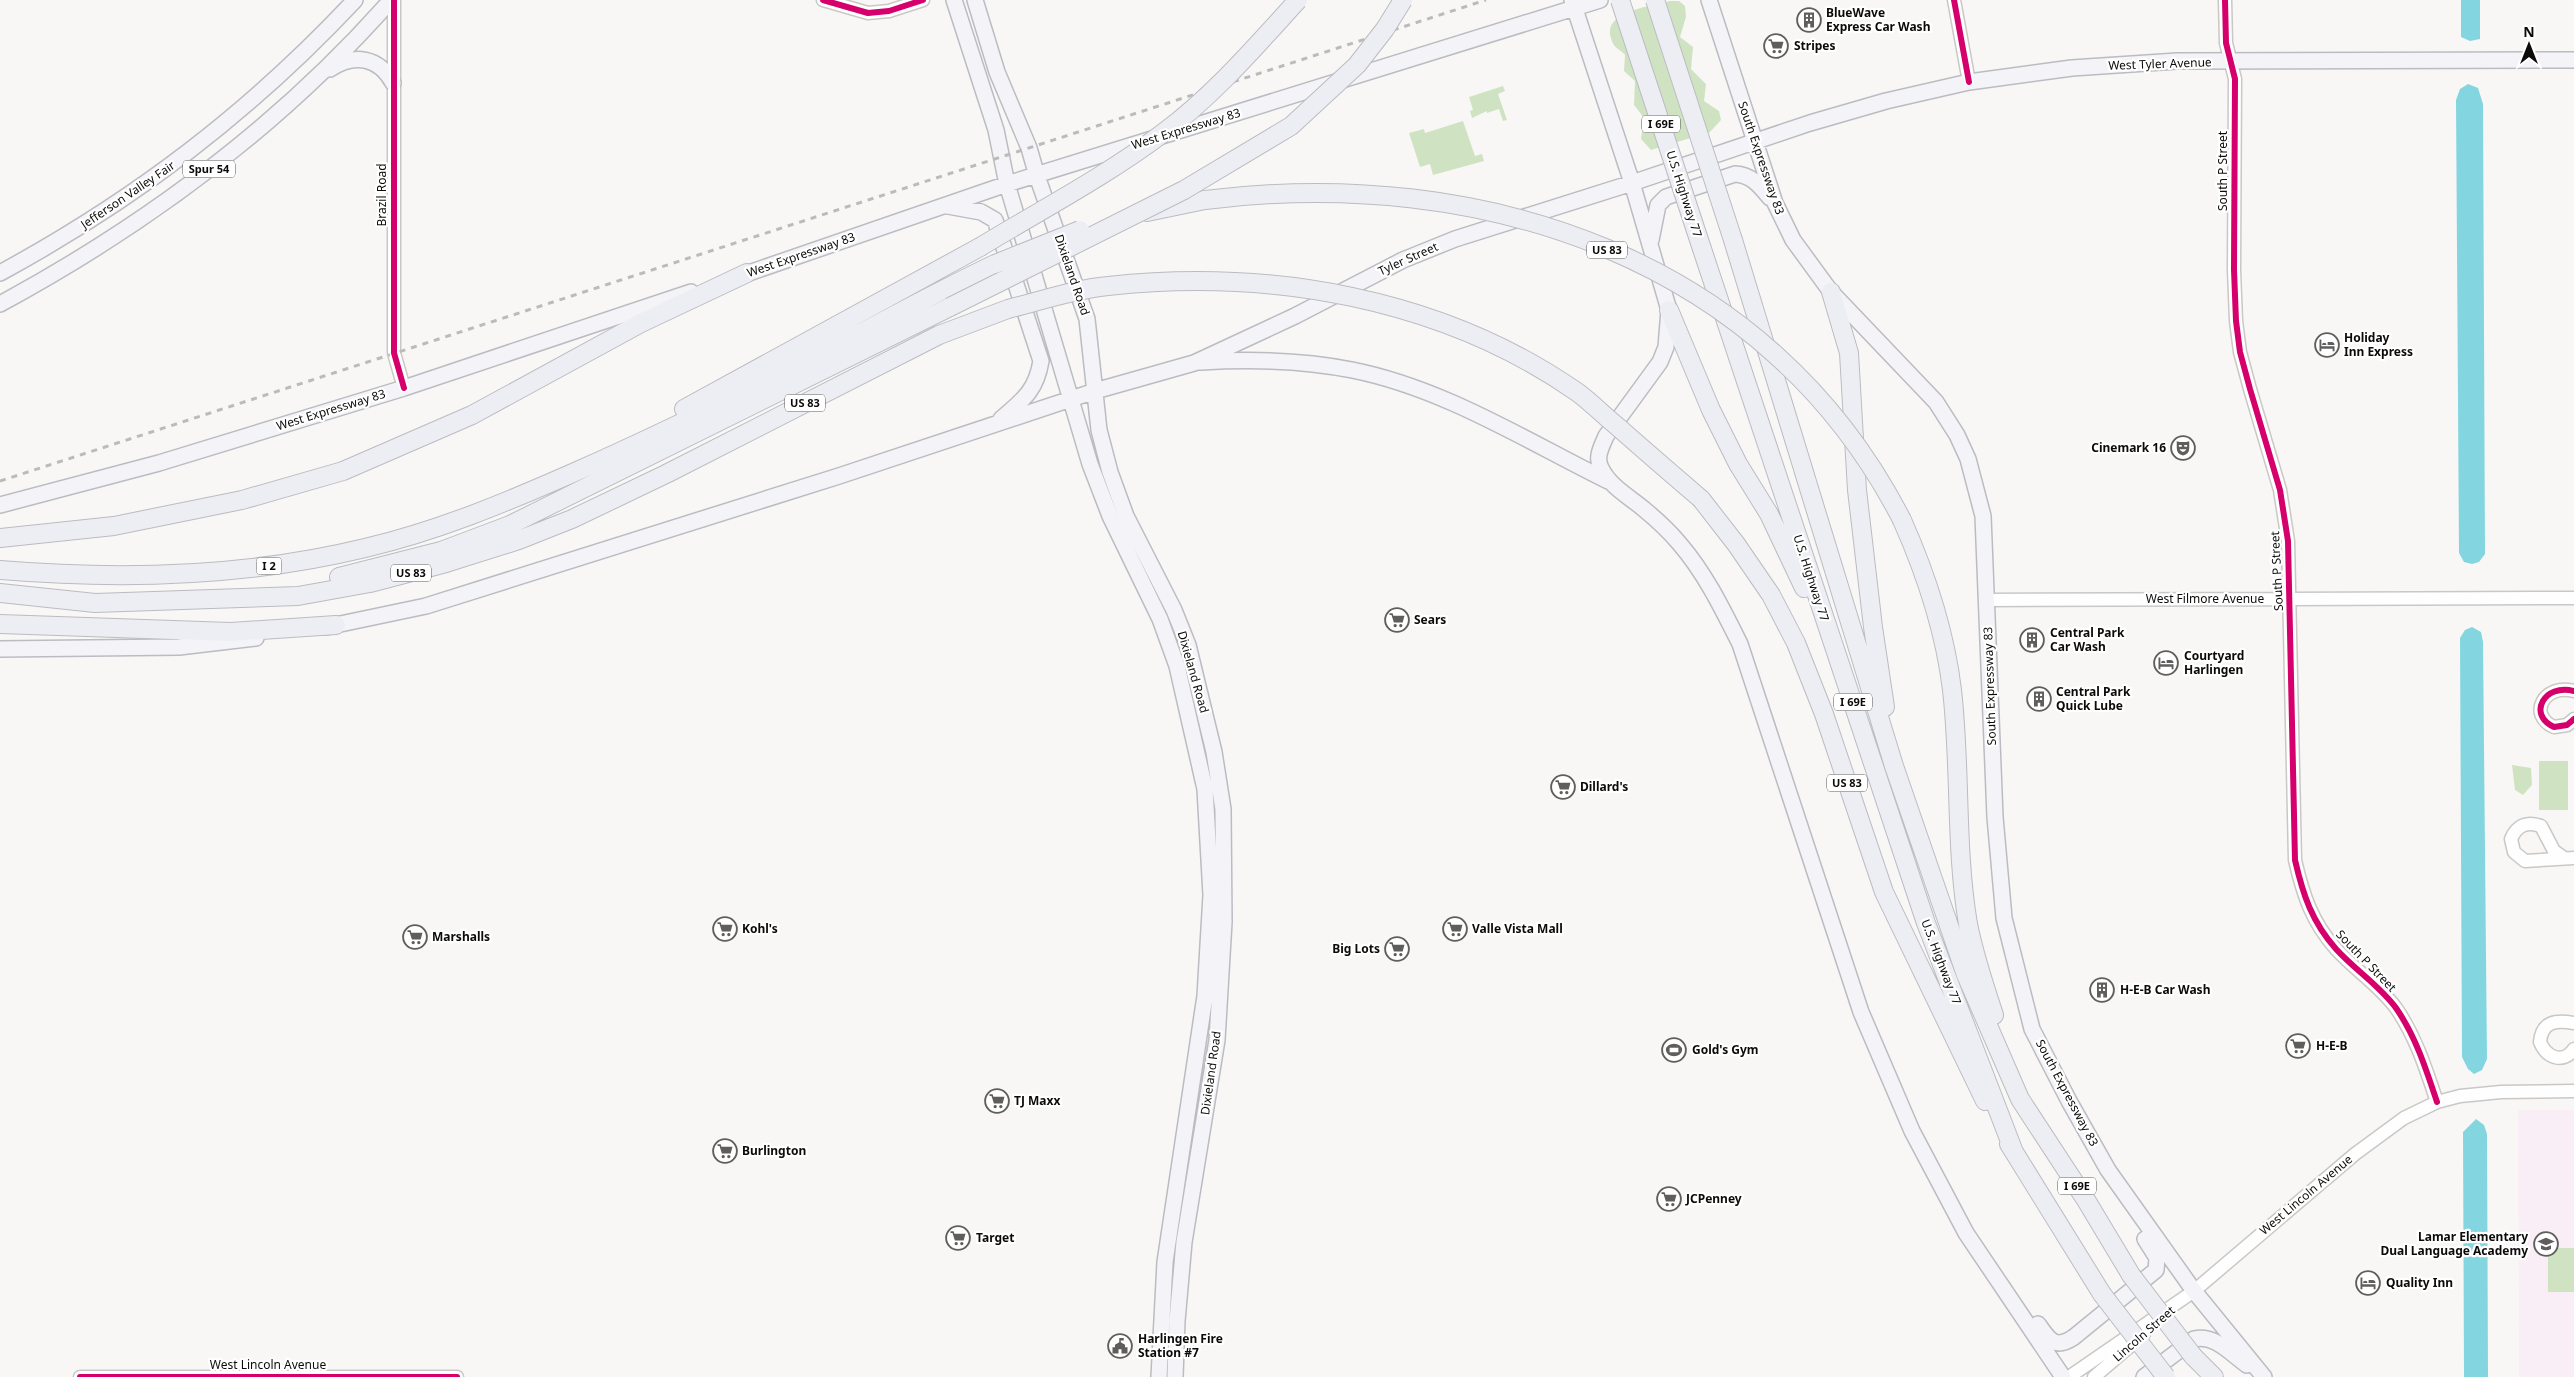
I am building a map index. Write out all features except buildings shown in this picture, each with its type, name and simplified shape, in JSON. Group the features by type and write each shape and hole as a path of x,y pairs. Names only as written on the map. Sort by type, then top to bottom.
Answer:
{"highway":[{"path":"500,504 646,430 980,247 1163,133 1223,82 1298,0"},
{"path":"0,593 95,603 208,601 297,586 369,571 441,550 510,525 1184,190 1291,126 1356,65 1385,29 1403,0"},
{"name":"U.S. Highway 77","path":"1620,0 1926,923 2014,1152"},
{"name":"U.S. Highway 77","path":"1655,0 1733,240 1894,766 1966,975 2020,1099"},
{"name":"US 83","path":"500,504 618,453 738,396 995,264 1046,242 1110,221 1205,200 1261,194 1334,192 1398,196 1463,206 1529,222 1594,244 1656,272 1701,297 1751,332 1802,378 1841,423 1875,471 1902,520 1926,576 1948,662 1954,711 1963,886 1968,923 1977,964 2020,1099"},
{"path":"3,538 114,526 242,500 343,471 472,415 641,323 747,273"},
{"name":"US 83","path":"208,601 298,596 370,583 446,563 519,540 572,519 666,474 939,335 1008,309 1106,286 1214,280 1302,287 1389,306 1474,335 1527,362 1578,393 1701,499 1736,544 1771,595 1796,643 1824,714 1884,892 1972,1078 2014,1152"},
{"path":"1832,292 1849,353 1857,490 1894,766"},
{"path":"1668,310 1711,410 1738,464 1769,514 1838,662"},
{"name":"I 2","path":"1,570 88,575 148,575 271,565 334,555 397,540 500,504"},
{"path":"0,624 231,632 336,625"},
{"name":"I 69E","path":"2020,1099 2086,1200 2131,1275 2193,1356 2214,1377"},
{"name":"I 69E","path":"2014,1152 2102,1294 2166,1377"}],"main road":[{"name":"Jefferson Valley Fair","path":"0,273 90,222 169,168 274,81 355,0"},
{"name":"Spur 54","path":"0,304 64,270 171,198 261,127 314,79 392,0"},
{"name":"Dixieland Road","path":"954,0 996,130 1007,184 1099,491 1147,590 1177,666 1206,798 1211,895 1206,996 1166,1253 1159,1377"},
{"name":"Dixieland Road","path":"975,0 997,72 1029,148 1087,319 1099,430 1110,472 1126,516 1174,610 1188,645 1214,752 1224,822 1224,922 1217,1040 1184,1242 1177,1321 1175,1377"},
{"name":"West Expressway 83","path":"0,505 159,463 404,388 1007,184 1573,4 1600,0"},
{"name":"South Expressway 83","path":"1709,0 1775,203 1793,240 1832,292 1925,388 1936,402 1963,447 1974,473 1983,516 1995,817 2004,918 2032,1029 2055,1075 2108,1170 2194,1291 2264,1376"},
{"path":"1573,4 1632,183 1668,310 1666,347 1660,362 1606,436 1600,450 1600,466 1610,482"},
{"path":"314,79 334,66 356,59 378,64 386,70 393,83"},
{"name":"West Tyler Avenue","path":"1754,141 1878,103 1969,82 2122,64 2231,61 2574,60"},
{"name":"Tyler Street","path":"1194,363 1295,316 1411,256 1455,239 1632,183 1754,141"},
{"path":"1650,246 1658,205 1666,197 1735,174 1748,176 1756,181 1775,203"},
{"path":"946,205 981,212 995,220 1041,361 1038,378 1028,396 994,425"},
{"path":"0,649 180,647 279,636 426,606 1096,391 1194,363 1247,360 1296,362 1351,370 1388,379 1462,406 1610,482 1646,511 1678,542 1702,572 1719,600 1740,644 1859,1004 1884,1069 1912,1130 1966,1233 2062,1377"},
{"path":"1980,1252 1989,1252 1992,1255 2049,1338 2059,1344 2067,1342 2156,1270 2157,1258 2117,1197 2111,1184 2108,1170"},
{"path":"2144,1377 2194,1339 2201,1337 2220,1344 2264,1376"}],"street":[{"name":"Brazil Road","path":"392,0 394,353 404,388"},
{"path":"823,0 868,13 889,11 923,0"},
{"path":"1954,0 1969,82"},
{"name":"South P Street","path":"2225,0 2226,43 2235,79 2234,270 2236,321 2240,352 2284,509 2290,599 2292,843 2302,893 2316,923 2336,950 2395,1008 2413,1035 2437,1102"},
{"name":"West Filmore Avenue","path":"1986,600 2574,598"},
{"path":"2574,691 2562,689 2549,693 2542,703 2541,709 2545,720 2554,727 2567,725 2574,719"},
{"path":"2574,1023 2556,1021 2549,1023 2543,1028 2540,1042 2547,1054 2553,1057 2566,1056 2574,1049"},
{"name":"West Lincoln Avenue","path":"2069,1377 2194,1291 2355,1154 2404,1118 2437,1102 2460,1096 2501,1092 2574,1092"},
{"name":"Lincoln Street","path":"2094,1377 2194,1291"},
{"name":"West Lincoln Avenue","path":"80,1377 457,1377"}],"shaded area":[{"name":"Lamar Elementary Dual Language Academy","path":"2518,1110 2574,1110 2574,1377 2519,1377"}],"green space":[{"path":"1670,1 1679,1 1685,6 1686,17 1680,37 1693,47 1691,69 1706,84 1704,101 1719,111 1721,120 1710,132 1651,150 1641,139 1644,118 1634,105 1635,81 1624,71 1625,55 1613,43 1610,31 1613,23 1619,17 1629,12"},
{"path":"1503,86 1505,91 1498,94 1507,120 1503,121 1499,109 1487,113 1487,111 1472,118 1470,111 1473,110 1469,97"},
{"path":"1463,121 1475,156 1482,154 1484,161 1433,175 1430,164 1420,167 1409,133 1424,129 1425,133"},
{"path":"2539,761 2568,761 2568,810 2539,810"},
{"path":"2512,765 2531,768 2532,785 2523,795 2515,790"},
{"path":"2548,1248 2574,1248 2574,1292 2548,1292"}],"water":[{"path":"2461,0 2480,0 2480,39 2470,41 2461,37"},
{"path":"2468,84 2478,88 2483,104 2485,554 2479,562 2472,564 2464,562 2459,553 2456,100 2460,89"},
{"path":"2472,627 2481,632 2483,642 2487,1059 2482,1070 2474,1074 2468,1069 2462,1057 2460,638 2465,630"},
{"path":"2476,1119 2484,1125 2487,1134 2488,1377 2464,1377 2463,1132"}],"railway":[{"path":"0,481 1486,0"}],"cycle path":[{"path":"394,0 394,353 404,388"},
{"path":"823,0 868,13 889,11 923,0"},
{"path":"1954,0 1969,82"},
{"path":"2225,0 2226,43 2235,79 2234,270 2236,321 2240,352 2280,490 2288,541 2295,860 2305,896 2321,929 2343,957 2375,985 2396,1008 2403,1019 2420,1054 2437,1102"},
{"path":"2574,691 2563,690 2554,692 2547,696 2541,708 2546,722 2554,727 2567,725 2574,719"},
{"path":"80,1377 457,1377"}],"place":[{"name":"BlueWave Express Car Wash","path":"1809,20"},
{"name":"Stripes","path":"1776,46"},
{"name":"Holiday Inn Express","path":"2327,345"},
{"name":"Cinemark 16","path":"2183,448"},
{"name":"Sears","path":"1397,620"},
{"name":"Central Park Car Wash","path":"2032,640"},
{"name":"Courtyard Harlingen","path":"2166,663"},
{"name":"Central Park Quick Lube","path":"2039,699"},
{"name":"Dillard's","path":"1563,787"},
{"name":"Kohl's","path":"725,929"},
{"name":"Valle Vista Mall","path":"1455,929"},
{"name":"Marshalls","path":"415,937"},
{"name":"Big Lots","path":"1397,949"},
{"name":"H-E-B Car Wash","path":"2102,990"},
{"name":"H-E-B","path":"2298,1046"},
{"name":"Gold's Gym","path":"1674,1050"},
{"name":"TJ Maxx","path":"997,1101"},
{"name":"Burlington","path":"725,1151"},
{"name":"JCPenney","path":"1669,1199"},
{"name":"Target","path":"958,1238"},
{"name":"Lamar Elementary Dual Language Academy","path":"2546,1244"},
{"name":"Quality Inn","path":"2368,1283"},
{"name":"Harlingen Fire Station #7","path":"1120,1346"}]}
